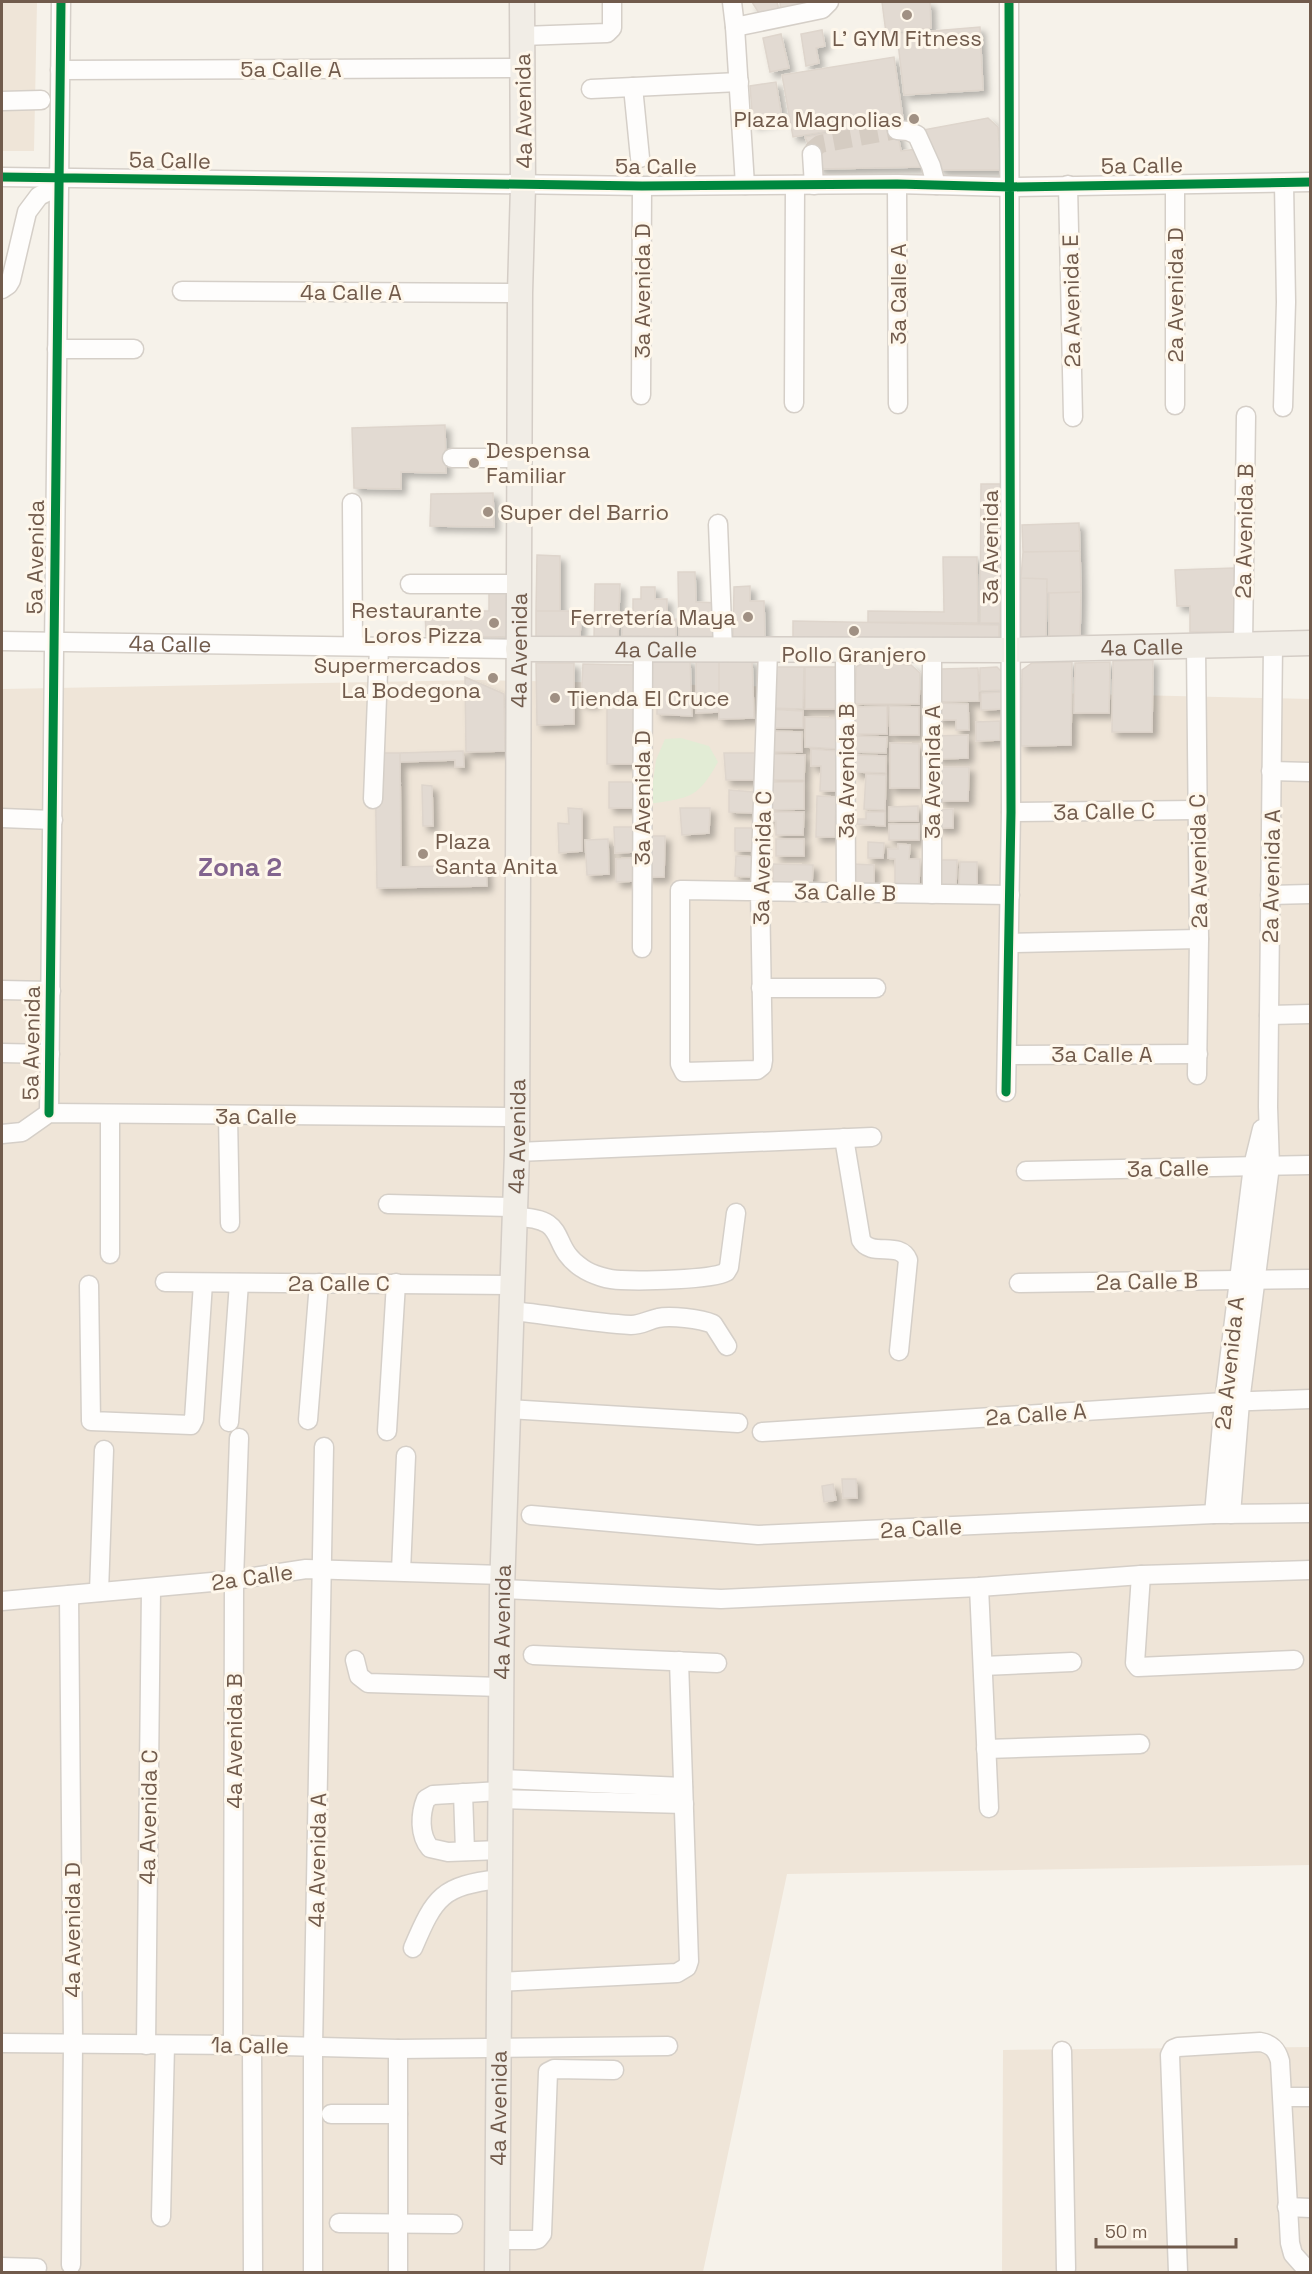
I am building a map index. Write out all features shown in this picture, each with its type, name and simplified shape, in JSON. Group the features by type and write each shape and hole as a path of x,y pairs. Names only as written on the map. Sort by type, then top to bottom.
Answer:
{"main road":[{"name":"4a Avenida","path":"497,2272 501,1687 517,1152 522,2"},
{"name":"4a Calle","path":"518,649 1009,650 1311,643"}],"street":[{"name":"5a Avenida","path":"49,1113 61,2"},
{"path":"522,36 607,33 612,28 612,2"},
{"path":"732,2 745,185"},
{"path":"735,27 822,9 829,2"},
{"name":"3a Avenida","path":"1006,1092 1011,812 1009,2"},
{"name":"5a Calle A","path":"60,70 522,68"},
{"path":"591,89 739,82"},
{"path":"633,87 640,158"},
{"path":"2,101 41,100"},
{"path":"897,130 917,135 936,185"},
{"path":"812,154 814,185"},
{"name":"5a Calle","path":"2,177 59,182 523,186 897,184 1010,187 1311,182"},
{"path":"2,289 11,279 27,212 39,196 59,182"},
{"path":"1283,407 1286,302 1284,183"},
{"name":"3a Calle A","path":"897,184 898,404"},
{"name":"2a Avenida D","path":"1175,184 1175,405"},
{"path":"794,403 795,185"},
{"name":"2a Avenida E","path":"1068,185 1073,417"},
{"name":"3a Avenida D","path":"642,186 642,395"},
{"name":"4a Calle A","path":"182,291 520,292"},
{"path":"57,349 134,349"},
{"name":"2a Avenida B","path":"1243,645 1246,416"},
{"path":"452,458 519,458"},
{"path":"352,503 353,646"},
{"path":"718,524 723,649"},
{"path":"410,584 518,584"},
{"name":"4a Calle","path":"2,641 518,649"},
{"name":"2a Avenida A","path":"1222,1514 1232,1402 1268,1107 1273,644"},
{"path":"373,799 380,646"},
{"name":"2a Avenida C","path":"1197,647 1196,810 1199,939 1197,1075"},
{"name":"3a Avenida D","path":"642,948 643,648"},
{"name":"3a Avenida C","path":"762,1066 760,891 768,650"},
{"name":"3a Avenida B","path":"845,650 846,892"},
{"name":"3a Avenida A","path":"932,650 932,894"},
{"path":"1271,771 1311,772"},
{"name":"3a Calle C","path":"1011,812 1196,810"},
{"path":"2,818 53,820"},
{"name":"3a Calle B","path":"762,1066 757,1070 692,1073 684,1072 680,1064 681,890 1010,895"},
{"path":"1270,895 1311,894"},
{"path":"1010,943 1199,939"},
{"path":"761,988 876,988"},
{"path":"2,990 51,991"},
{"path":"1269,1015 1311,1014"},
{"path":"2,1053 50,1054"},
{"name":"3a Calle A","path":"1006,1054 1198,1054"},
{"path":"2,1134 22,1131 49,1113"},
{"name":"3a Calle","path":"49,1113 517,1117"},
{"path":"110,1114 110,1254"},
{"path":"228,1116 230,1223"},
{"path":"517,1152 872,1137"},
{"path":"844,1138 861,1240 864,1246 899,1251 906,1254 908,1260 899,1351"},
{"name":"3a Calle","path":"1026,1172 1311,1165"},
{"path":"388,1204 515,1212 544,1220 552,1226 564,1251 582,1269 606,1278 621,1280 711,1277 726,1272 729,1266 736,1213"},
{"name":"2a Calle B","path":"1019,1283 1311,1279"},
{"name":"2a Calle C","path":"165,1282 512,1285"},
{"path":"88,1285 91,1420 191,1425 194,1421 203,1283"},
{"name":"4a Avenida B","path":"233,2045 234,1430 239,1283"},
{"path":"308,1420 319,1283"},
{"path":"387,1431 396,1284"},
{"path":"512,1311 597,1323 634,1325 658,1318 699,1320 712,1323 727,1346"},
{"name":"2a Calle A","path":"762,1432 1311,1399"},
{"path":"508,1409 738,1423"},
{"name":"4a Avenida A","path":"313,2272 313,2046 324,1447"},
{"path":"99,1592 104,1450"},
{"path":"401,1571 406,1456"},
{"name":"2a Calle","path":"531,1515 758,1535 1222,1514 1311,1513"},
{"name":"2a Calle","path":"2,1601 234,1580 322,1569 401,1571 503,1582 721,1599 979,1587 1141,1575 1311,1570"},
{"path":"1141,1575 1135,1662 1138,1667 1294,1660"},
{"path":"979,1587 989,1808"},
{"name":"4a Avenida C","path":"146,2045 151,1588"},
{"name":"4a Avenida D","path":"69,1595 73,2044 71,2265"},
{"path":"533,1655 717,1663"},
{"path":"355,1660 359,1676 368,1683 501,1687"},
{"path":"499,1982 677,1973 687,1967 689,1961 679,1661"},
{"path":"983,1666 1072,1662"},
{"path":"986,1749 1140,1744"},
{"path":"500,1850 448,1852 429,1848 425,1843 421,1820 426,1799 442,1793 500,1790 684,1795"},
{"path":"463,1793 465,1851"},
{"path":"413,1948 428,1914 446,1894 469,1883 499,1880"},
{"name":"1a Calle","path":"2,2043 398,2049 668,2046"},
{"path":"1178,2272 1170,2064 1173,2049 1266,2043 1278,2053 1283,2097 1290,2243 1293,2254 1310,2272"},
{"path":"161,2217 165,2045"},
{"path":"252,2045 253,2272"},
{"path":"398,2049 398,2272"},
{"path":"1062,2051 1066,2271"},
{"path":"497,2240 534,2240 542,2234 548,2072 554,2069 614,2070"},
{"path":"1283,2097 1311,2097"},
{"path":"331,2114 398,2114"},
{"path":"1287,2207 1311,2208"},
{"path":"339,2223 453,2224"},
{"path":"2,2267 36,2268"}],"shaded area":[{"path":"2,2 37,2 34,151 2,151"},
{"path":"481,680 1310,699 1310,1865 787,1874 703,2272 2,2272 2,689"},
{"path":"1310,2047 1310,2272 1002,2272 1003,2050"}],"green space":[{"path":"681,738 709,746 718,762 704,783 692,794 675,800 650,804 656,760 665,739"}],"building":[{"path":"752,2 777,2 779,11 760,15"},
{"path":"780,2 819,2 781,10"},
{"name":"L' GYM Fitness","path":"882,2 930,2 931,28 886,33"},
{"path":"980,27 983,90 904,95 897,34"},
{"path":"822,30 825,46 816,48 819,63 806,66 801,34"},
{"path":"781,34 789,68 770,72 763,38"},
{"path":"894,57 903,119 793,137 782,75"},
{"path":"776,82 782,118 753,124 750,86"},
{"path":"988,118 998,127 1001,170 942,170 937,166 923,130"},
{"path":"895,121 901,151 917,149 921,167 819,169 805,137"},
{"path":"445,425 446,473 401,472 401,489 354,488 352,428"},
{"path":"981,484 1000,484 1000,623 980,623"},
{"path":"493,493 494,527 430,526 431,494"},
{"path":"1079,523 1080,551 1023,552 1022,525"},
{"path":"1080,551 1081,592 1049,593 1047,592 1047,579 1021,578 1023,552"},
{"path":"537,555 560,556 560,611 536,611"},
{"path":"943,557 977,557 978,623 868,622 868,611 944,612"},
{"path":"1234,568 1234,632 1190,632 1190,606 1177,606 1175,570"},
{"path":"678,572 695,572 696,602 720,603 720,638 679,638"},
{"path":"1021,578 1047,579 1046,637 1021,637"},
{"path":"595,584 620,584 618,637 594,638"},
{"path":"750,586 750,601 764,601 765,639 733,638 734,587"},
{"path":"641,587 655,587 655,599 667,599 667,619 676,619 676,637 622,636 623,615 633,615 633,599 641,599"},
{"path":"489,589 511,589 512,637 426,636 425,611 489,611"},
{"path":"1081,592 1080,636 1049,636 1049,593"},
{"path":"536,611 581,611 580,638 536,638"},
{"path":"793,621 999,625 999,643 793,640"},
{"path":"648,658 690,660 692,716 657,714 657,695 648,696"},
{"path":"696,660 719,660 719,712 696,713"},
{"path":"719,660 752,660 754,718 719,719"},
{"path":"1153,660 1152,732 1112,732 1113,661"},
{"path":"865,662 911,665 920,673 919,704 855,704 856,667"},
{"path":"1072,662 1071,745 1021,746 1022,670 1032,663"},
{"path":"1110,662 1109,713 1074,713 1075,663"},
{"path":"536,663 574,663 574,724 537,725"},
{"path":"583,664 637,665 637,695 595,694 594,704 581,703"},
{"path":"775,667 804,667 803,709 768,708"},
{"path":"805,667 838,667 837,709 805,709"},
{"path":"997,667 1002,672 1001,690 980,691 980,668"},
{"path":"978,668 979,701 938,702 941,669"},
{"path":"465,677 504,694 505,751 466,752"},
{"path":"1002,692 1002,709 981,710 981,693"},
{"path":"937,703 968,704 969,730 956,730 956,720 937,720"},
{"path":"607,704 636,707 636,764 607,764"},
{"path":"887,706 887,734 855,734 855,707"},
{"path":"889,706 919,707 919,735 890,735"},
{"path":"768,709 803,711 803,728 768,728"},
{"path":"805,717 838,718 838,749 805,747"},
{"path":"1000,721 1000,740 976,741 976,722"},
{"path":"769,731 802,732 802,752 769,752"},
{"path":"968,735 968,758 936,759 935,736"},
{"path":"855,736 887,737 886,753 854,752"},
{"path":"890,743 919,744 919,788 890,788"},
{"path":"811,749 838,751 836,791 820,791 821,766 811,766"},
{"path":"463,751 464,767 455,767 455,760 400,762 400,753"},
{"path":"375,753 400,753 401,867 486,865 487,886 377,888"},
{"path":"724,753 755,753 754,780 726,780"},
{"path":"771,754 805,755 804,780 771,780"},
{"path":"855,755 886,756 886,773 855,772"},
{"path":"939,767 969,767 968,801 939,801"},
{"path":"866,774 886,775 885,810 864,809"},
{"path":"609,782 636,782 635,808 609,808"},
{"path":"770,782 804,782 804,809 770,810"},
{"path":"422,785 432,786 433,826 423,826"},
{"path":"729,790 754,792 754,813 729,812"},
{"path":"817,796 836,797 835,837 816,837"},
{"path":"918,806 918,821 889,821 889,807"},
{"path":"568,808 582,809 582,851 559,853 558,823 569,824"},
{"path":"680,808 710,808 709,833 682,835"},
{"path":"953,809 953,828 937,828 937,810"},
{"path":"770,812 804,812 803,835 776,835 776,821 770,821"},
{"path":"866,812 885,812 885,826 857,824 858,819 866,819"},
{"path":"889,824 919,824 919,840 889,840"},
{"path":"614,827 635,827 635,852 615,853"},
{"path":"735,828 754,828 755,851 735,851"},
{"path":"647,836 665,836 664,877 646,877"},
{"path":"608,839 609,874 587,875 585,840"},
{"path":"776,839 804,839 804,856 776,856"},
{"path":"868,842 884,843 883,858 868,858"},
{"path":"898,844 910,845 909,859 920,859 919,884 895,884 895,859 888,858 888,849 898,849"},
{"path":"736,856 754,857 753,877 735,876"},
{"path":"635,858 635,881 616,882 616,859"},
{"path":"937,860 957,860 956,887 936,887"},
{"path":"960,862 977,862 977,888 959,887"},
{"path":"773,864 813,865 812,885 773,885"},
{"path":"852,864 874,865 874,886 852,886"},
{"path":"842,1479 856,1479 857,1498 843,1498"},
{"path":"833,1484 836,1500 824,1502 822,1486"}],"tunnel":[{"path":"812,154 820,144 897,130"}],"cycle path":[{"path":"49,1113 61,2"},
{"path":"1006,1092 1011,812 1009,2"},
{"path":"2,177 642,186 897,184 1010,187 1310,182"}],"place":[{"name":"L' GYM Fitness","path":"907,15"},
{"name":"Plaza Magnolias","path":"914,119"},
{"name":"Despensa Familiar","path":"474,463"},
{"name":"Super del Barrio","path":"488,512"},
{"name":"Ferretería Maya","path":"748,617"},
{"name":"Restaurante Loros Pizza","path":"494,623"},
{"name":"Pollo Granjero","path":"854,631"},
{"name":"Supermercados La Bodegona","path":"493,678"},
{"name":"Tienda El Cruce","path":"555,698"},
{"name":"Plaza Santa Anita","path":"423,854"}],"district":[{"name":"Zona 2","path":"240,867"}]}
